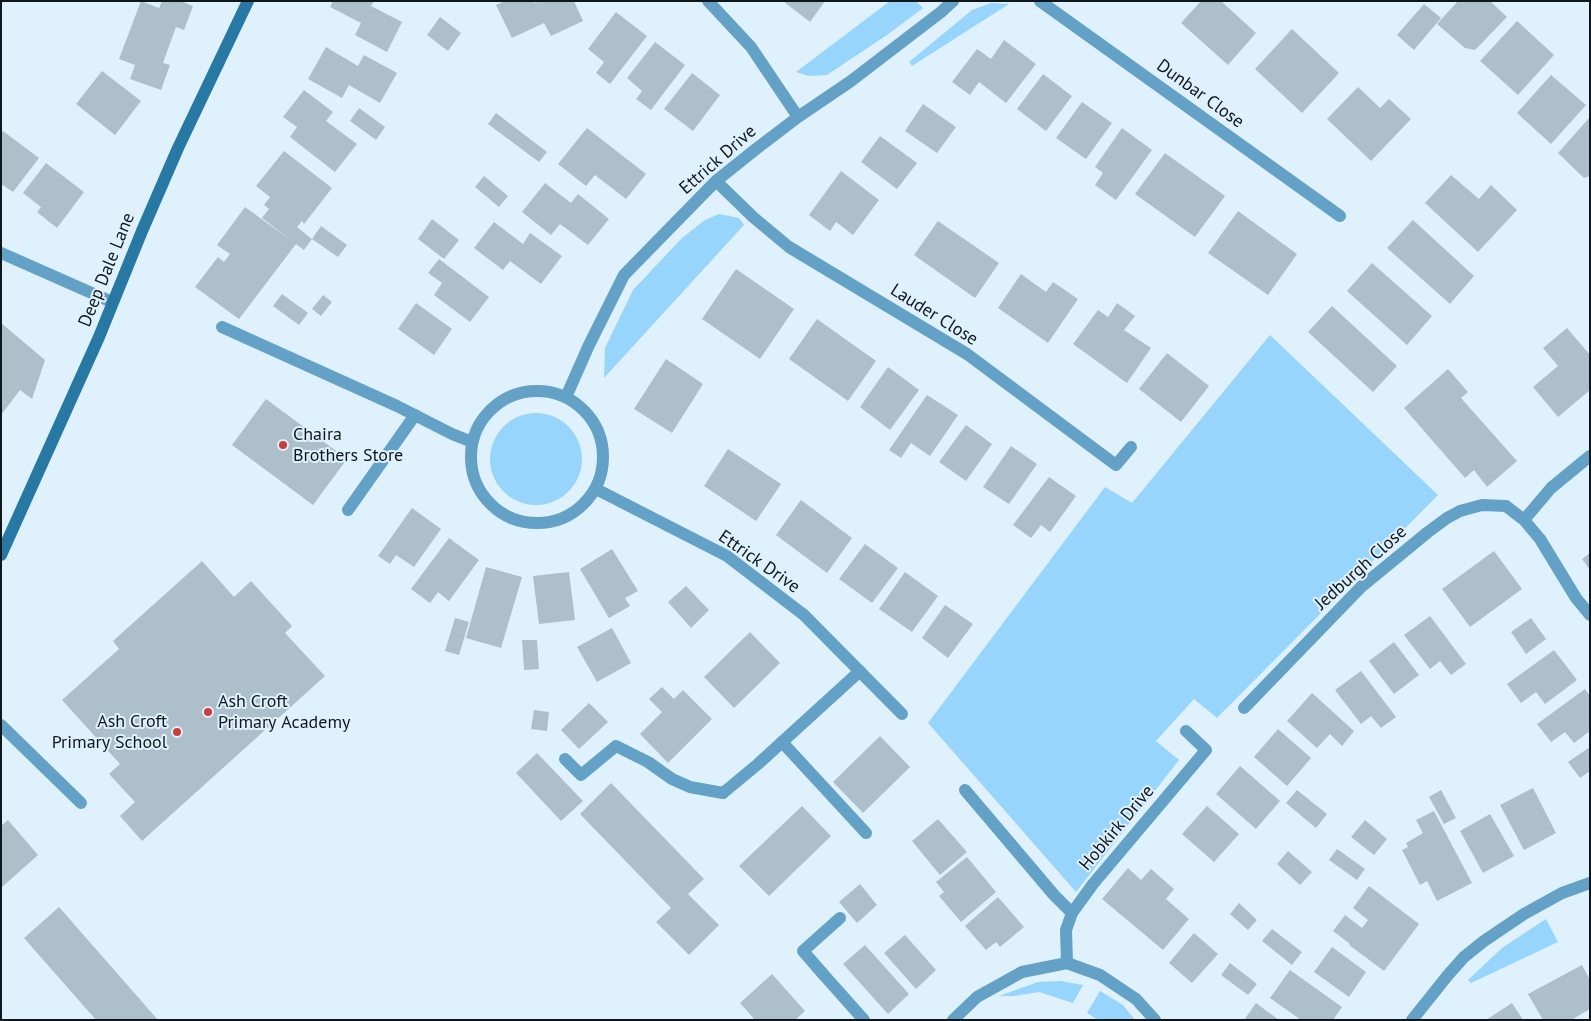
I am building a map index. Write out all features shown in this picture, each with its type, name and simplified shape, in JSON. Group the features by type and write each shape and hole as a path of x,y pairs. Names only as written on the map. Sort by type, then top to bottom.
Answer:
{"street":[{"name":"Deep Dale Lane","path":"1,554 98,337 178,148 248,1"},
{"path":"708,1 751,46 798,117"},
{"name":"Ettrick Drive","path":"566,397 624,276 716,181 798,117 851,81 942,12 953,1"},
{"name":"Dunbar Close","path":"1040,1 1340,216"},
{"name":"Lauder Close","path":"716,181 753,217 789,247 967,354 1116,465 1131,447"},
{"path":"1,253 112,302"},
{"path":"222,327 472,442"},
{"path":"534,391 549,391 578,404 593,422 602,444 603,467 596,489 582,506 565,518 545,523 524,522 504,515 487,501 476,483 470,463 472,442 480,422 495,406 513,395 534,391"},
{"path":"348,510 415,415"},
{"path":"1524,520 1551,488 1590,456"},
{"name":"Ettrick Drive","path":"596,489 727,556 804,615 902,714"},
{"name":"Jedburgh Close","path":"1244,708 1362,587 1447,518 1460,511 1482,505 1506,506 1524,520 1540,539 1576,598 1590,615"},
{"path":"565,759 581,775 616,746 648,762 672,779 690,787 723,793 860,671"},
{"path":"1,725 81,803"},
{"name":"Hobkirk Drive","path":"1067,962 1066,930 1072,913 1122,849 1206,750 1186,731"},
{"path":"782,742 866,833"},
{"path":"965,790 1054,895 1072,913"},
{"path":"1412,1020 1448,974 1464,957 1484,941 1524,914 1562,893 1590,883"},
{"path":"840,918 803,951 864,1020"},
{"path":"953,1020 977,997 1022,972 1067,962 1100,975 1136,999 1155,1020"}],"shaded area":[{"path":"890,1 916,1 923,8 887,35 827,75 809,76 796,72"},
{"path":"991,3 1009,4 912,66 909,62 972,10"},
{"path":"719,214 739,218 744,225 604,378 605,348 633,290 682,238 705,220"},
{"path":"1270,335 1438,495 1217,718 1194,699 1156,741 1179,760 1076,892 928,723 1105,487 1132,503"},
{"path":"536,413 553,417 568,427 578,442 582,459 578,476 568,491 553,501 536,505 519,501 504,491 494,476 490,459 494,442 504,427 519,417"},
{"path":"1546,919 1558,942 1471,983 1468,980 1502,948"},
{"path":"1060,981 1083,985 1073,1003 1039,992 999,996 1038,982"},
{"path":"1100,991 1123,1005 1135,1020 1098,1020 1087,1013"}],"building":[{"path":"141,1 159,8 162,1 181,1 193,6 184,30 176,27 163,63 170,65 161,90 130,79 135,65 119,59"},
{"path":"333,1 374,1 371,6 402,22 387,52 355,35 361,23 330,7"},
{"path":"505,1 534,1 535,3 540,1 574,1 583,21 551,36 544,23 512,38 496,5"},
{"path":"783,1 825,1 810,22"},
{"path":"1201,1 1221,1 1256,33 1228,65 1181,23"},
{"path":"1458,1 1490,1 1507,17 1475,50 1465,48 1437,24"},
{"path":"1424,4 1441,18 1414,50 1397,35"},
{"path":"616,12 647,36 610,84 596,73 604,62 588,49"},
{"path":"440,17 461,33 448,51 427,35"},
{"path":"1517,21 1554,55 1518,95 1480,61"},
{"path":"1292,29 1339,73 1302,113 1255,69"},
{"path":"1004,40 1036,64 1006,103 979,82 970,95 952,82 977,49 991,59"},
{"path":"655,42 685,65 651,110 636,99 642,91 627,78"},
{"path":"326,47 358,66 364,55 397,73 380,103 349,85 342,98 308,79"},
{"path":"102,71 141,101 115,135 76,104"},
{"path":"692,73 720,95 693,131 664,109"},
{"path":"1043,74 1072,96 1046,131 1017,109"},
{"path":"1551,75 1586,105 1551,144 1517,113"},
{"path":"1358,87 1380,108 1389,99 1411,119 1371,161 1327,119"},
{"path":"304,90 333,112 326,121 357,144 335,172 290,137 297,127 283,117"},
{"path":"1082,102 1112,123 1086,159 1056,138"},
{"path":"923,104 956,127 937,153 905,131"},
{"path":"359,108 385,127 376,140 350,121"},
{"path":"496,113 547,152 539,162 488,124"},
{"path":"1590,117 1590,176 1584,178 1558,153"},
{"path":"587,128 646,174 626,199 595,175 586,186 558,164"},
{"path":"1122,128 1152,150 1116,200 1095,185 1103,173 1095,167"},
{"path":"3,131 39,158 13,192 3,185 1,187 1,133"},
{"path":"880,136 917,163 897,189 861,162"},
{"path":"284,151 332,188 304,224 302,221 297,227 312,239 304,250 296,244 239,319 195,287 218,257 224,262 230,254 217,245 245,207 293,242 262,218 269,209 264,205 270,197 256,186"},
{"path":"1165,153 1225,196 1195,237 1135,194"},
{"path":"46,163 84,192 57,228 37,212 41,207 23,193"},
{"path":"841,171 879,200 853,235 836,222 830,231 809,215"},
{"path":"1451,175 1479,199 1491,185 1517,210 1478,252 1425,203"},
{"path":"484,176 508,196 499,207 475,187"},
{"path":"545,183 571,203 578,194 609,219 588,245 560,224 551,235 522,212"},
{"path":"1238,211 1297,254 1268,295 1208,253"},
{"path":"432,219 459,240 444,259 418,239"},
{"path":"1413,220 1474,276 1450,304 1387,248"},
{"path":"938,221 999,263 975,298 914,255"},
{"path":"494,222 523,244 530,233 562,256 541,284 510,261 503,270 474,248"},
{"path":"321,226 347,245 338,257 312,239"},
{"path":"439,259 489,297 470,322 434,295 442,283 428,273"},
{"path":"1372,263 1432,316 1407,345 1347,291"},
{"path":"736,269 794,309 760,359 702,319"},
{"path":"1021,274 1046,292 1053,282 1078,299 1048,343 998,308"},
{"path":"282,294 308,313 299,325 273,306"},
{"path":"323,295 332,302 321,316 312,309"},
{"path":"416,303 452,329 434,355 398,329"},
{"path":"1117,303 1135,316 1124,330 1151,348 1127,383 1073,344 1098,310 1108,317"},
{"path":"1332,306 1397,366 1373,392 1308,332"},
{"path":"817,319 876,361 848,401 789,359"},
{"path":"1,323 45,360 32,399 20,390 1,415"},
{"path":"1567,328 1590,355 1590,390 1558,417 1533,387 1558,366 1543,348"},
{"path":"1167,353 1209,386 1181,422 1139,389"},
{"path":"666,359 703,384 672,433 634,409"},
{"path":"888,367 919,390 890,430 860,407"},
{"path":"1448,369 1468,392 1461,398 1517,461 1487,487 1474,470 1465,478 1404,408"},
{"path":"927,395 958,415 930,456 911,443 901,458 889,450"},
{"path":"266,399 347,459 313,505 232,445"},
{"path":"966,425 992,444 966,481 939,462"},
{"path":"1011,446 1037,464 1009,504 983,487"},
{"path":"728,449 781,484 756,521 704,486"},
{"path":"1049,477 1076,496 1050,532 1041,525 1031,538 1013,525"},
{"path":"801,500 852,538 827,573 776,535"},
{"path":"412,508 441,529 414,567 396,555 390,564 378,556"},
{"path":"449,538 479,560 449,601 438,592 430,603 411,589"},
{"path":"865,544 898,568 872,603 839,579"},
{"path":"612,549 638,591 625,598 630,606 609,618 580,569"},
{"path":"1494,551 1522,589 1470,627 1442,589"},
{"path":"1590,553 1590,570 1582,559"},
{"name":"Ash Croft Primary School","path":"202,561 234,597 251,581 292,626 285,633 325,676 142,841 120,816 135,802 109,774 120,764 62,700 119,649 113,641"},
{"path":"486,567 522,577 501,648 466,638"},
{"path":"569,572 575,620 539,624 533,576"},
{"path":"905,572 938,596 912,632 879,609"},
{"path":"686,586 709,610 691,628 668,602"},
{"path":"945,605 973,624 948,658 922,638"},
{"path":"1430,616 1466,664 1451,675 1440,661 1430,669 1404,635"},
{"path":"455,618 469,622 459,655 445,651"},
{"path":"1531,618 1546,639 1526,654 1511,632"},
{"path":"612,628 631,663 597,682 577,647"},
{"path":"750,632 780,663 734,708 704,677"},
{"path":"522,640 537,640 539,669 524,670"},
{"path":"1394,642 1419,675 1394,694 1369,661"},
{"path":"1554,650 1577,680 1545,704 1536,692 1521,703 1507,684"},
{"path":"1361,671 1396,717 1381,728 1371,716 1361,724 1335,690"},
{"path":"662,687 674,699 683,690 712,719 668,763 640,734 662,712 649,699"},
{"path":"1585,689 1590,696 1590,731 1574,743 1565,732 1551,742 1537,724"},
{"path":"1312,693 1354,731 1342,746 1330,734 1317,748 1287,721"},
{"path":"589,703 608,722 579,749 561,730"},
{"path":"534,710 549,712 547,731 531,729"},
{"path":"1278,729 1311,758 1287,786 1254,757"},
{"path":"880,736 910,767 863,813 833,782"},
{"path":"1590,747 1590,771 1580,778 1568,762"},
{"path":"537,753 583,801 561,821 516,773"},
{"path":"1240,766 1280,801 1256,829 1216,794"},
{"path":"611,783 704,879 688,894 719,925 689,955 656,922 671,908 580,814"},
{"path":"1533,788 1556,833 1524,850 1500,805"},
{"path":"1297,790 1327,814 1316,828 1286,803"},
{"path":"1441,790 1456,818 1444,824 1429,797"},
{"path":"802,806 831,836 769,896 739,866"},
{"path":"1207,806 1239,834 1214,862 1182,834"},
{"path":"1434,811 1472,883 1437,901 1427,881 1420,885 1402,850 1408,847 1406,843 1423,833 1416,820"},
{"path":"1490,814 1514,856 1483,873 1460,831"},
{"path":"938,819 967,852 940,875 912,841"},
{"path":"8,820 38,855 1,888 1,826"},
{"path":"1365,820 1387,839 1374,855 1351,837"},
{"path":"1337,849 1365,869 1357,880 1329,860"},
{"path":"1288,851 1312,872 1300,885 1277,864"},
{"path":"967,857 996,892 961,922 939,896 944,892 936,882"},
{"path":"1128,868 1141,880 1151,869 1174,889 1166,899 1189,919 1163,950 1102,899"},
{"path":"860,884 877,905 857,923 839,902"},
{"path":"1369,886 1419,924 1384,971 1333,931 1345,915 1362,928 1368,920 1353,908"},
{"path":"998,897 1024,927 1000,947 996,942 986,950 965,926"},
{"path":"1239,903 1257,920 1248,930 1230,914"},
{"path":"59,907 158,1020 96,1020 24,938"},
{"path":"1272,929 1302,952 1292,965 1262,941"},
{"path":"1194,933 1218,954 1192,983 1169,963"},
{"path":"905,935 936,970 916,989 884,953"},
{"path":"865,945 909,994 888,1014 843,964"},
{"path":"1332,947 1366,972 1349,997 1314,972"},
{"path":"1230,963 1257,984 1248,995 1221,975"},
{"path":"1582,965 1590,980 1590,1009 1571,1020 1543,1020 1528,994"},
{"path":"1290,970 1342,1007 1333,1020 1301,1020 1270,998"},
{"path":"772,974 805,1011 795,1020 755,1020 740,1003"},
{"path":"1256,1003 1279,1020 1244,1020"},
{"path":"1512,1003 1523,1020 1486,1020"}],"place":[{"name":"Chaira Brothers Store","path":"283,445"},
{"name":"Ash Croft Primary Academy","path":"208,712"},
{"name":"Ash Croft Primary School","path":"177,732"}]}
